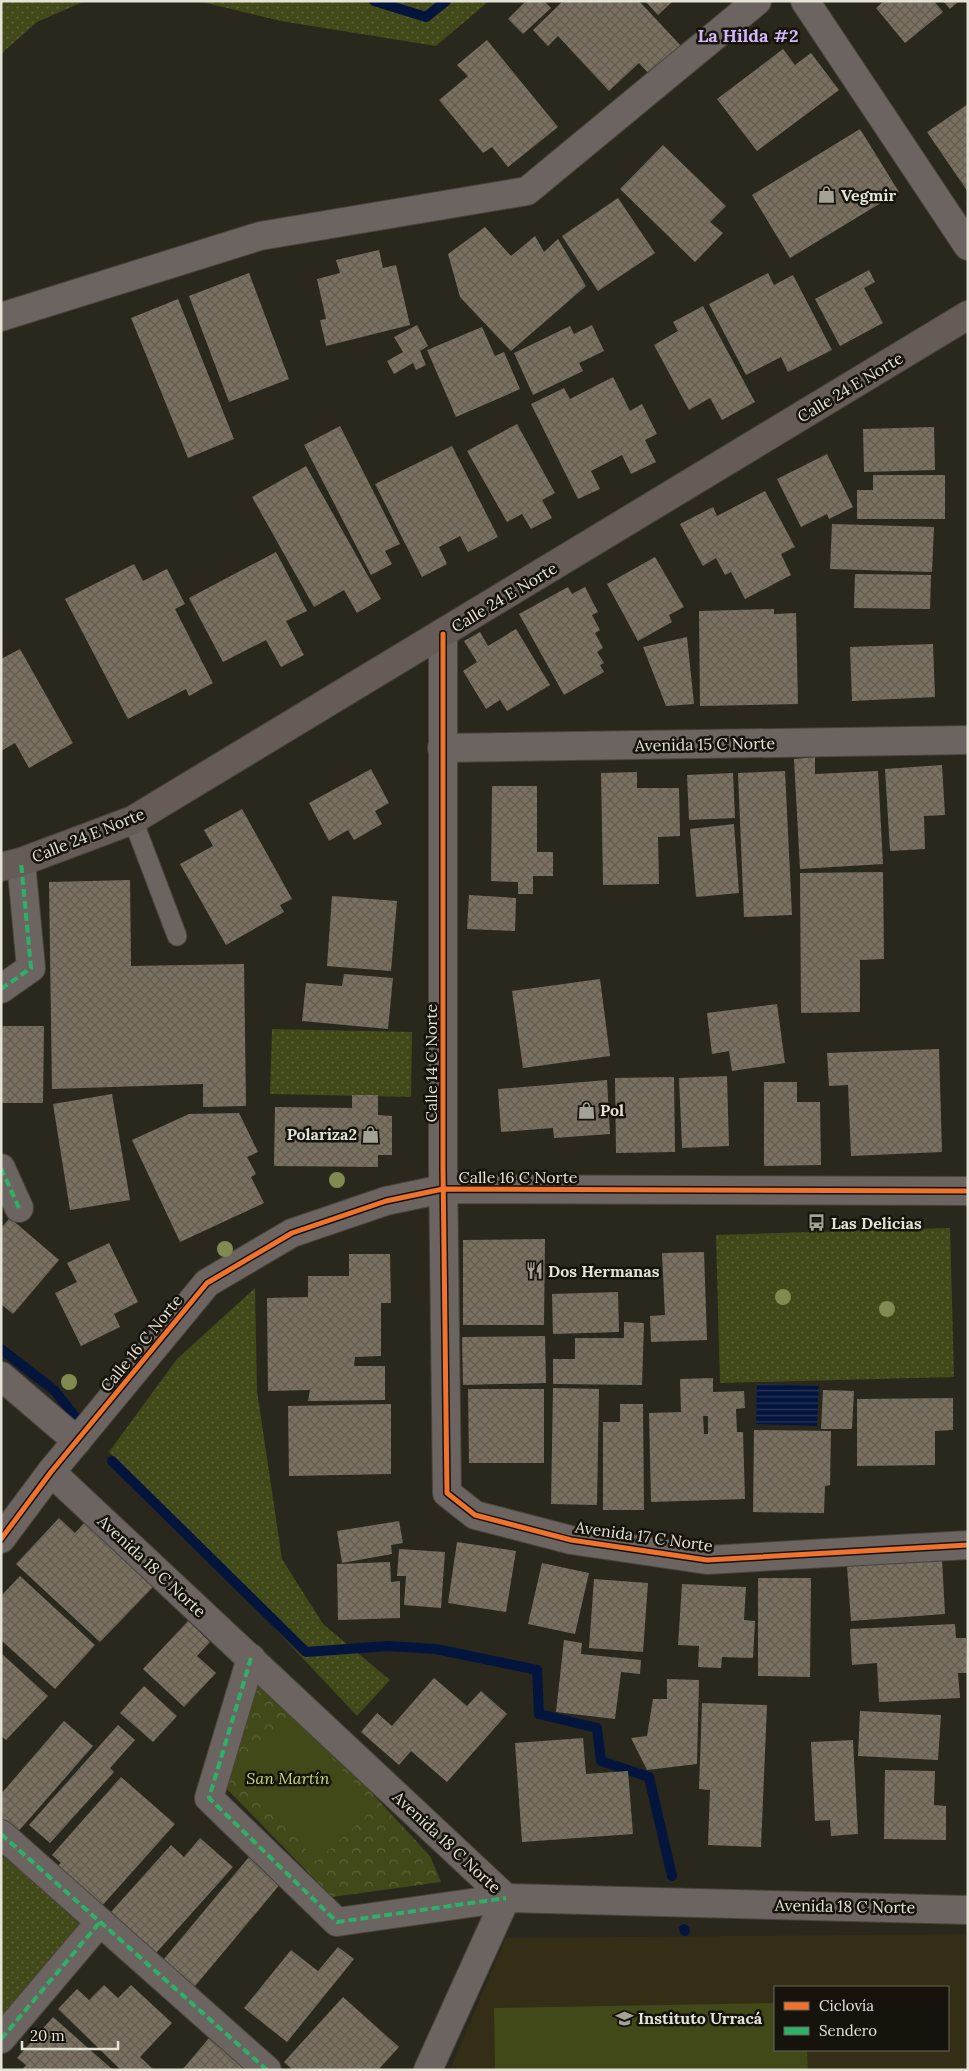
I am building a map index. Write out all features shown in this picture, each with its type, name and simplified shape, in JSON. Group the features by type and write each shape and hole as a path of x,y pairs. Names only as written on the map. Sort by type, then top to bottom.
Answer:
{"main road":[{"name":"Calle 24 E Norte","path":"11,865 133,820 968,315"}],"street":[{"path":"1,317 260,236 527,191 758,1"},
{"path":"805,1 968,246"},
{"name":"Calle 14 C Norte","path":"443,634 443,1189 447,1493"},
{"name":"Avenida 15 C Norte","path":"442,748 968,740"},
{"path":"1,989 31,968 11,865"},
{"path":"1,1168 19,1208"},
{"name":"Calle 16 C Norte","path":"1,1539 51,1472 207,1283 292,1233 386,1201 443,1189 968,1191"},
{"path":"1,1376 77,1441"},
{"name":"Avenida 18 C Norte","path":"51,1472 506,1898 968,1910"},
{"name":"Avenida 17 C Norte","path":"447,1493 475,1515 571,1540 707,1560 968,1545"},
{"path":"251,1658 209,1798 336,1922 506,1898"},
{"path":"1,1834 267,2070"},
{"path":"428,2070 506,1898"},
{"path":"1,2039 100,1922"}],"lane":[{"path":"133,820 177,936"}],"shaded area":[{"name":"Instituto Urracá","path":"968,1934 968,2070 450,2070 506,1938"}],"green space":[{"path":"1,1 85,1 37,22 1,54"},
{"path":"198,1 489,1 436,46 281,21"},
{"path":"272,1029 412,1032 411,1097 270,1094"},
{"path":"950,1228 954,1377 720,1383 716,1235"},
{"path":"255,1288 257,1391 282,1559 323,1624 390,1680 357,1716 109,1452 177,1359"},
{"name":"San Martín","path":"258,1670 430,1856 441,1882 332,1897 223,1785"},
{"path":"294,1717 376,1807 317,1861 234,1771"},
{"path":"7,1854 90,1925 1,2028 1,1860"},
{"path":"774,2003 774,2051 807,2051 808,2070 495,2070 494,2008"}],"water":[{"path":"757,1384 819,1386 817,1426 756,1424"}],"building":[{"path":"526,1 544,1 551,8 523,34 508,19"},
{"path":"563,1 639,1 682,47 651,76 639,63 609,91 558,36 548,46 533,30"},
{"path":"645,1 673,1 658,15"},
{"path":"884,1 934,1 943,12 905,43 876,8"},
{"path":"943,1 959,1 950,9"},
{"path":"487,40 558,127 508,167 492,147 483,153 439,100 468,76 457,65"},
{"path":"783,49 795,65 811,53 839,90 757,151 717,99"},
{"path":"968,104 968,192 927,132"},
{"path":"860,129 899,192 790,258 752,195"},
{"path":"663,145 726,206 710,222 723,233 695,262 620,189"},
{"path":"618,198 655,253 598,291 562,236"},
{"path":"485,227 511,256 535,236 544,252 558,239 586,286 511,351 460,297 448,254"},
{"path":"379,250 383,268 396,265 410,325 326,346 320,320 326,319 317,279 340,273 336,260"},
{"path":"869,270 875,282 864,288 883,323 840,346 815,299"},
{"path":"249,273 289,379 229,402 189,296"},
{"path":"768,273 774,285 793,275 832,350 788,372 781,357 746,375 709,304"},
{"path":"178,299 234,439 188,458 131,318"},
{"path":"703,306 755,402 722,420 710,398 689,410 654,345 678,331 673,322"},
{"path":"417,325 428,346 420,351 426,365 416,370 413,363 394,374 387,361 403,352 394,337"},
{"path":"592,325 604,351 579,363 583,371 533,395 514,353 570,326 574,334"},
{"path":"482,327 495,356 504,352 520,389 456,417 427,350"},
{"path":"613,377 630,411 642,404 657,434 645,440 656,462 631,474 622,455 591,471 600,489 578,499 531,404 564,388 570,399"},
{"path":"517,424 555,493 542,500 552,518 531,529 522,514 507,522 467,451"},
{"path":"340,426 400,544 385,551 392,564 371,575 304,445"},
{"path":"934,427 935,470 864,472 863,429"},
{"path":"452,446 498,537 468,552 460,536 439,547 447,564 422,577 375,484"},
{"path":"827,454 853,507 829,519 827,514 801,527 777,479"},
{"path":"306,466 381,599 357,613 344,590 314,607 252,497"},
{"path":"873,475 945,475 945,519 857,519 857,490 873,490"},
{"path":"765,491 795,547 781,554 791,575 745,599 731,572 725,575 716,558 703,566 680,524 713,507 717,516"},
{"path":"832,524 934,527 932,572 830,569"},
{"path":"276,552 307,611 286,621 304,655 281,667 266,640 223,662 189,598"},
{"path":"655,557 684,607 669,615 672,622 638,641 607,584"},
{"path":"134,564 143,581 167,569 185,604 175,609 213,683 189,696 186,689 128,719 65,599"},
{"path":"855,574 931,575 930,609 854,608"},
{"path":"568,587 572,594 585,587 598,612 592,615 600,630 595,633 603,648 597,652 604,663 600,665 604,672 564,695 519,614"},
{"path":"774,609 774,614 796,613 798,704 700,706 699,611"},
{"path":"516,629 550,685 507,711 500,700 486,709 463,671 477,662 464,641 480,632 488,646"},
{"path":"687,637 694,704 666,706 643,647"},
{"path":"933,644 935,697 852,701 850,647"},
{"path":"20,649 73,743 29,768 15,743 1,751 1,659"},
{"path":"815,757 815,774 878,771 883,864 800,869 794,759"},
{"path":"942,765 945,815 924,816 925,849 890,851 885,769"},
{"path":"371,769 389,803 375,811 382,824 354,840 348,830 329,841 309,803"},
{"path":"785,771 792,915 744,917 738,773"},
{"path":"637,772 637,788 679,788 680,836 658,837 659,884 603,885 601,773"},
{"path":"733,773 735,818 689,820 687,775"},
{"path":"492,786 537,786 537,852 553,852 553,876 533,876 533,894 518,894 518,882 491,881"},
{"path":"242,809 292,899 280,905 284,912 226,945 180,864 213,846 204,830"},
{"path":"734,824 739,893 696,897 690,829"},
{"path":"883,872 884,959 860,960 860,1012 801,1013 800,873"},
{"path":"130,880 131,966 244,964 246,1106 203,1107 203,1084 52,1089 49,882"},
{"path":"469,895 516,898 515,931 467,929"},
{"path":"332,896 397,901 391,971 327,966"},
{"path":"344,974 393,978 388,1029 302,1021 306,983 342,986"},
{"path":"600,979 610,1056 523,1068 512,991"},
{"path":"777,1004 785,1063 732,1071 729,1051 712,1054 707,1013"},
{"path":"1,1026 44,1026 43,1103 1,1103"},
{"path":"939,1049 942,1152 851,1156 848,1085 829,1086 827,1053"},
{"path":"727,1076 729,1146 682,1148 679,1078"},
{"path":"674,1077 675,1152 616,1153 615,1078"},
{"path":"607,1080 610,1134 554,1138 553,1128 501,1132 498,1089"},
{"path":"764,1082 797,1082 797,1102 820,1102 821,1165 764,1166"},
{"path":"112,1094 130,1200 70,1210 53,1104"},
{"path":"352,1095 378,1095 378,1115 392,1116 392,1155 378,1155 378,1167 274,1166 275,1107 352,1108"},
{"path":"239,1113 258,1152 247,1157 256,1174 251,1177 264,1203 180,1242 132,1140 189,1114"},
{"path":"10,1218 59,1260 13,1314 1,1304 1,1228"},
{"path":"545,1239 544,1325 463,1325 463,1240"},
{"path":"109,1243 138,1302 114,1314 120,1327 81,1346 55,1293 77,1282 67,1263"},
{"path":"704,1252 707,1340 651,1342 650,1316 665,1315 662,1253"},
{"path":"349,1254 390,1254 391,1303 381,1303 381,1356 355,1357 354,1366 385,1366 385,1400 308,1401 310,1390 268,1391 267,1298 308,1297 308,1276 349,1276"},
{"path":"618,1292 619,1332 553,1334 552,1294"},
{"path":"624,1322 644,1323 642,1385 553,1384 553,1359 575,1359 575,1338 624,1338"},
{"path":"545,1336 546,1383 463,1385 462,1337"},
{"path":"713,1378 713,1392 744,1391 745,1408 736,1409 737,1432 743,1432 745,1499 651,1502 649,1413 681,1412 680,1379","holes":["703,1416 708,1416 708,1434 704,1434"]},
{"path":"553,1388 599,1389 597,1505 551,1504"},
{"path":"468,1389 544,1389 544,1463 469,1463"},
{"path":"823,1390 854,1391 852,1429 821,1429"},
{"path":"953,1398 953,1430 935,1431 935,1465 857,1466 857,1399"},
{"path":"391,1404 391,1474 289,1476 288,1406"},
{"path":"620,1404 643,1404 644,1510 603,1510 603,1422 620,1422"},
{"path":"754,1430 831,1431 830,1485 825,1486 824,1513 753,1512"},
{"path":"59,1518 75,1533 86,1521 155,1585 100,1642 16,1564"},
{"path":"399,1521 403,1543 391,1545 392,1554 342,1563 337,1531"},
{"path":"457,1542 516,1551 506,1612 448,1603"},
{"path":"399,1549 445,1552 441,1608 404,1605 406,1576 397,1576"},
{"path":"942,1559 945,1614 851,1621 847,1566"},
{"path":"390,1562 391,1582 400,1581 400,1618 338,1620 337,1564"},
{"path":"542,1563 589,1573 575,1634 528,1624"},
{"path":"20,1576 95,1645 55,1689 1,1640 1,1596"},
{"path":"758,1578 811,1578 810,1677 758,1676"},
{"path":"594,1579 648,1583 643,1652 589,1648"},
{"path":"682,1584 746,1587 744,1620 755,1621 753,1658 722,1657 721,1668 698,1667 699,1646 678,1645"},
{"path":"188,1621 210,1642 197,1656 216,1673 184,1707 143,1669"},
{"path":"955,1624 956,1638 966,1638 967,1673 958,1673 960,1698 879,1702 877,1663 852,1665 850,1629"},
{"path":"564,1640 582,1643 581,1654 641,1660 640,1674 621,1672 615,1719 556,1712"},
{"path":"1,1653 48,1696 6,1740 1,1736"},
{"path":"434,1678 467,1706 481,1691 507,1714 447,1782 411,1751 399,1765 361,1732 377,1713 392,1726"},
{"path":"667,1679 699,1680 697,1764 647,1770 631,1738 647,1736 653,1699 667,1699"},
{"path":"144,1686 177,1716 153,1742 120,1713"},
{"path":"702,1703 767,1705 761,1847 708,1845 710,1790 699,1789"},
{"path":"860,1711 941,1715 938,1760 858,1756"},
{"path":"64,1721 93,1746 16,1834 1,1821 1,1794"},
{"path":"118,1725 135,1740 110,1768 114,1772 50,1843 29,1825"},
{"path":"583,1738 586,1774 628,1771 633,1834 522,1842 515,1743"},
{"path":"853,1740 858,1834 831,1836 830,1820 815,1821 811,1742"},
{"path":"885,1770 935,1771 934,1805 946,1806 946,1840 884,1839"},
{"path":"121,1777 175,1824 100,1908 55,1868 61,1863 52,1855"},
{"path":"200,1838 233,1867 156,1953 111,1912 171,1845 184,1857"},
{"path":"249,1857 281,1883 191,1991 159,1965"},
{"path":"338,1947 354,1959 287,2042 244,2008 291,1950 318,1971"},
{"path":"104,1985 118,1998 131,1985 172,2023 140,2057 154,2070 121,2070 58,2009 77,1989 89,2000"},
{"path":"343,1997 399,2047 378,2070 293,2070 284,2062"},
{"path":"53,2017 113,2070 22,2070 26,2065 17,2058"},
{"path":"209,2038 247,2070 182,2070"}],"waterway":[{"path":"374,1 426,17 446,1"},
{"path":"1,1349 54,1390 78,1420"},
{"path":"112,1461 306,1652 388,1646 436,1649 537,1670 539,1714 597,1728 601,1761 649,1777 672,1876"}],"marked path":[{"path":"1,989 31,968 21,862"},
{"path":"1,1168 19,1208"},
{"path":"251,1658 209,1798 337,1922 506,1898"},
{"path":"1,1834 267,2070"},
{"path":"1,2039 100,1922"}],"cycle path":[{"path":"443,634 443,1167 447,1493 475,1515 571,1540 707,1560 968,1545"},
{"path":"1,1539 51,1472 207,1283 292,1233 386,1201 443,1189 968,1191"}],"place":[{"name":"Vegmir","path":"827,195"},
{"name":"Pol","path":"586,1110"},
{"name":"Polariza2","path":"371,1134"},
{"name":"Las Delicias","path":"817,1223"},
{"name":"Dos Hermanas","path":"534,1271"},
{"name":"Instituto Urracá","path":"624,2018"}],"district":[{"name":"La Hilda #2","path":"748,35"}]}
